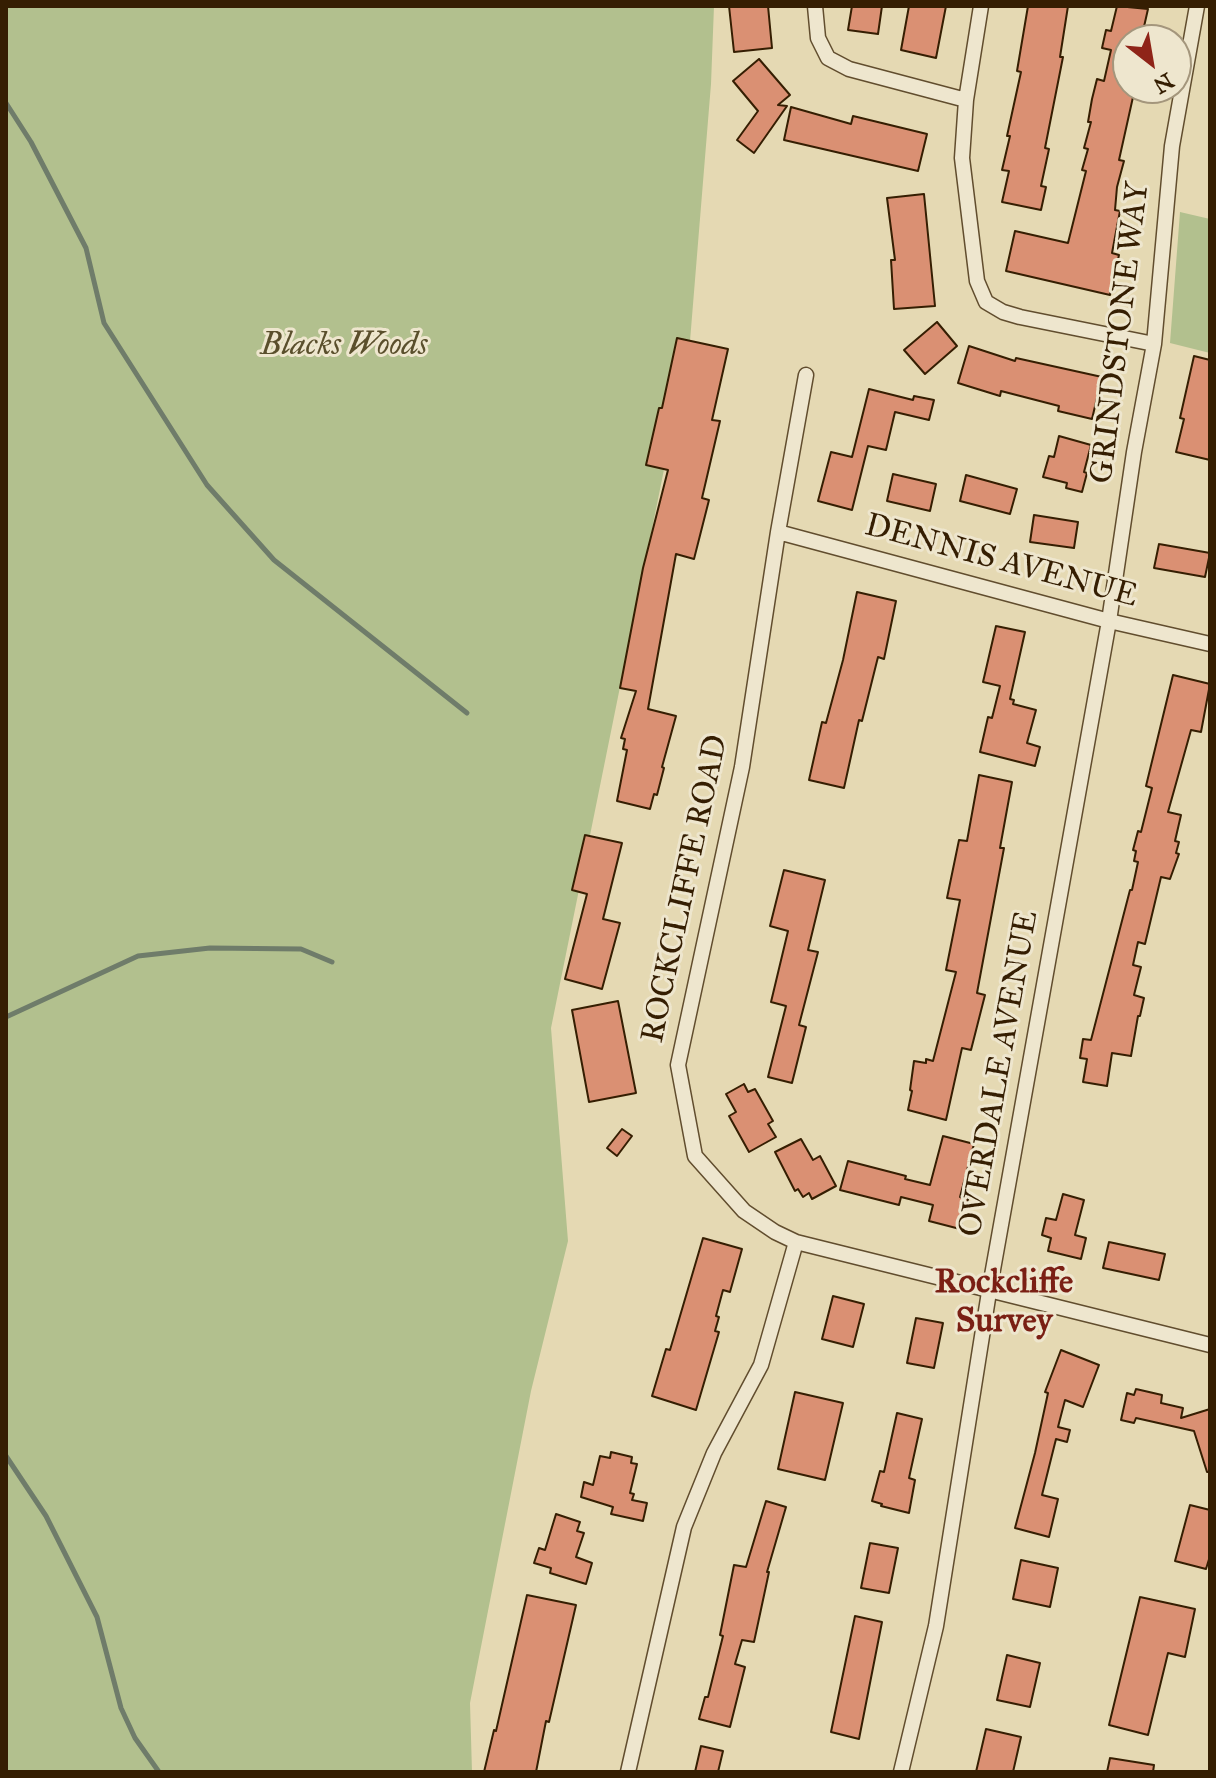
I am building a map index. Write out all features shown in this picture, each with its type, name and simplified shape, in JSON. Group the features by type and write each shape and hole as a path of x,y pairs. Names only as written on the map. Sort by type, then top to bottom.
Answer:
{"street":[{"path":"815,6 818,38 828,58 849,69 966,100"},
{"path":"981,6 966,100 962,158 977,281 986,302 1020,317 1154,344"},
{"name":"GRINDSTONE WAY","path":"1109,621 1134,452 1154,344 1172,146 1197,6"},
{"name":"ROCKCLIFFE ROAD","path":"806,375 742,767 678,1065 695,1156 744,1211 796,1242 1210,1345"},
{"name":"DENNIS AVENUE","path":"778,532 1109,621 1210,644"},
{"name":"OVERDALE AVENUE","path":"901,1772 936,1626 989,1292 1109,621"},
{"path":"628,1772 684,1527 714,1453 761,1365 796,1242"}],"green space":[{"name":"Blacks Woods","path":"6,6 714,6 711,84 690,341 551,1028 568,1241 531,1391 470,1703 472,1772 6,1772"},
{"path":"1180,212 1210,219 1210,353 1170,343"}],"building":[{"path":"729,6 768,6 772,48 734,52"},
{"path":"852,6 882,6 878,34 848,30"},
{"path":"909,6 946,6 936,58 901,50"},
{"path":"1028,6 1068,6 1060,57 1063,57 1045,148 1049,149 1041,186 1046,187 1041,210 1002,202 1009,171 1002,170 1021,72 1017,71"},
{"path":"1117,6 1148,9 1145,24 1113,24"},
{"path":"1112,27 1112,104 1131,104 1119,160 1124,161 1117,187 1115,210 1120,211 1112,253 1119,255 1110,295 1006,271 1015,231 1068,243 1086,171 1082,170 1088,149 1084,148 1091,122 1088,122 1092,99 1097,79 1104,81 1111,50 1102,48 1106,30 1111,31"},
{"path":"759,59 790,95 778,105 787,106 754,153 737,140 758,111 733,81"},
{"path":"791,107 851,124 853,116 927,134 918,171 784,140"},
{"path":"924,194 935,306 894,309 891,260 895,260 887,198"},
{"path":"937,322 957,346 925,374 904,350"},
{"path":"677,338 728,349 712,420 720,421 702,498 709,500 694,559 676,554 648,709 676,716 657,795 654,794 650,809 617,801 627,750 623,749 625,739 621,738 636,691 620,688 643,568 668,470 646,465"},
{"path":"969,346 1015,361 1016,358 1102,377 1092,419 1058,411 1059,406 1001,391 1000,396 958,383"},
{"path":"1194,356 1210,360 1210,460 1176,452"},
{"path":"869,389 913,400 914,396 934,400 929,420 895,412 886,450 868,446 852,510 818,501 831,452 852,457"},
{"path":"1059,436 1091,445 1082,492 1066,488 1067,483 1043,477 1049,456 1054,457"},
{"path":"893,474 936,484 930,511 887,501"},
{"path":"966,475 1017,489 1010,514 960,501"},
{"path":"1034,515 1078,522 1074,548 1030,542"},
{"path":"1159,544 1210,553 1205,577 1154,568"},
{"path":"857,592 896,601 884,659 878,657 862,721 859,720 844,788 809,780 822,722 826,723 843,660"},
{"path":"996,626 1025,632 1010,699 1014,700 1013,704 1036,710 1027,743 1040,747 1035,766 980,752 988,717 992,718 1000,686 983,682"},
{"path":"1173,675 1210,684 1201,732 1191,730 1168,812 1181,815 1175,841 1179,842 1176,853 1179,854 1170,879 1161,877 1145,944 1138,942 1133,965 1141,967 1134,995 1144,998 1131,1056 1112,1053 1107,1086 1083,1082 1087,1059 1080,1058 1083,1039 1091,1040 1132,890 1138,862 1134,861 1136,851 1133,850 1152,788 1146,786"},
{"path":"979,775 1012,782 1000,848 1004,848 977,993 985,995 971,1050 962,1048 946,1120 908,1110 914,1061 933,1061 956,972 946,970 960,900 947,898 959,840 967,841"},
{"path":"585,835 622,843 603,919 620,923 602,989 565,979 587,894 572,890"},
{"path":"784,870 825,880 808,950 818,952 799,1025 806,1027 792,1083 768,1077 786,1006 771,1002 788,931 770,926"},
{"path":"618,1001 636,1093 589,1102 572,1010"},
{"path":"744,1084 748,1092 755,1089 773,1121 768,1124 776,1137 749,1152 729,1116 736,1112 726,1094"},
{"path":"622,1129 632,1136 617,1156 607,1148"},
{"path":"943,1136 974,1144 960,1197 968,1199 960,1229 929,1221 933,1205 901,1197 899,1205 840,1190 848,1161 930,1185"},
{"path":"801,1139 813,1160 820,1156 836,1186 812,1199 809,1193 803,1197 798,1189 795,1191 775,1152"},
{"path":"1063,1194 1084,1200 1075,1235 1086,1238 1081,1259 1048,1251 1051,1238 1042,1235 1046,1218 1056,1220"},
{"path":"703,1238 742,1249 730,1292 723,1290 716,1316 719,1317 715,1331 719,1332 696,1410 652,1396 666,1349 670,1350"},
{"path":"1109,1242 1165,1254 1159,1280 1103,1268"},
{"path":"833,1296 864,1304 853,1347 822,1339"},
{"path":"916,1318 943,1323 934,1368 907,1363"},
{"path":"1061,1350 1099,1365 1083,1407 1065,1400 1058,1427 1070,1430 1067,1442 1056,1439 1042,1495 1058,1499 1049,1537 1015,1528 1035,1453 1048,1393 1045,1392"},
{"path":"1136,1389 1162,1395 1161,1403 1183,1408 1181,1418 1210,1409 1210,1472 1207,1472 1194,1431 1136,1418 1134,1423 1121,1420 1127,1393 1134,1395"},
{"path":"795,1392 843,1403 825,1480 778,1469"},
{"path":"897,1413 922,1419 909,1478 915,1480 909,1513 872,1501 880,1471 884,1472"},
{"path":"611,1452 632,1457 631,1463 637,1464 630,1493 634,1494 632,1500 647,1503 643,1521 611,1514 613,1507 581,1497 584,1482 593,1485 600,1456 610,1458"},
{"path":"766,1501 786,1507 767,1572 754,1642 742,1640 735,1664 745,1667 730,1727 699,1719 705,1697 708,1697 723,1636 720,1635 734,1565 746,1567"},
{"path":"1190,1505 1210,1510 1210,1556 1206,1569 1175,1561"},
{"path":"556,1514 580,1522 577,1531 584,1533 576,1557 592,1563 586,1584 550,1573 551,1568 534,1563 539,1548 545,1550"},
{"path":"870,1543 898,1548 889,1593 861,1588"},
{"path":"1021,1560 1058,1568 1050,1607 1013,1599"},
{"path":"527,1595 576,1605 549,1722 546,1721 536,1772 484,1772 496,1731"},
{"path":"1140,1597 1195,1609 1185,1657 1168,1653 1148,1735 1109,1725"},
{"path":"855,1616 882,1622 859,1739 831,1732"},
{"path":"1007,1655 1040,1663 1030,1707 997,1700"},
{"path":"986,1729 1021,1737 1013,1772 976,1772"},
{"path":"701,1746 723,1751 718,1772 695,1772"},
{"path":"1110,1758 1154,1765 1153,1772 1107,1772"}],"waterway":[{"path":"6,103 31,142 86,248 104,323 207,485 274,560 467,713"},
{"path":"6,1017 138,956 210,948 301,949 332,962"},
{"path":"6,1456 46,1516 97,1617 121,1708 135,1738 159,1772"}],"district":[{"name":"Rockcliffe Survey","path":"1004,1304"}]}
